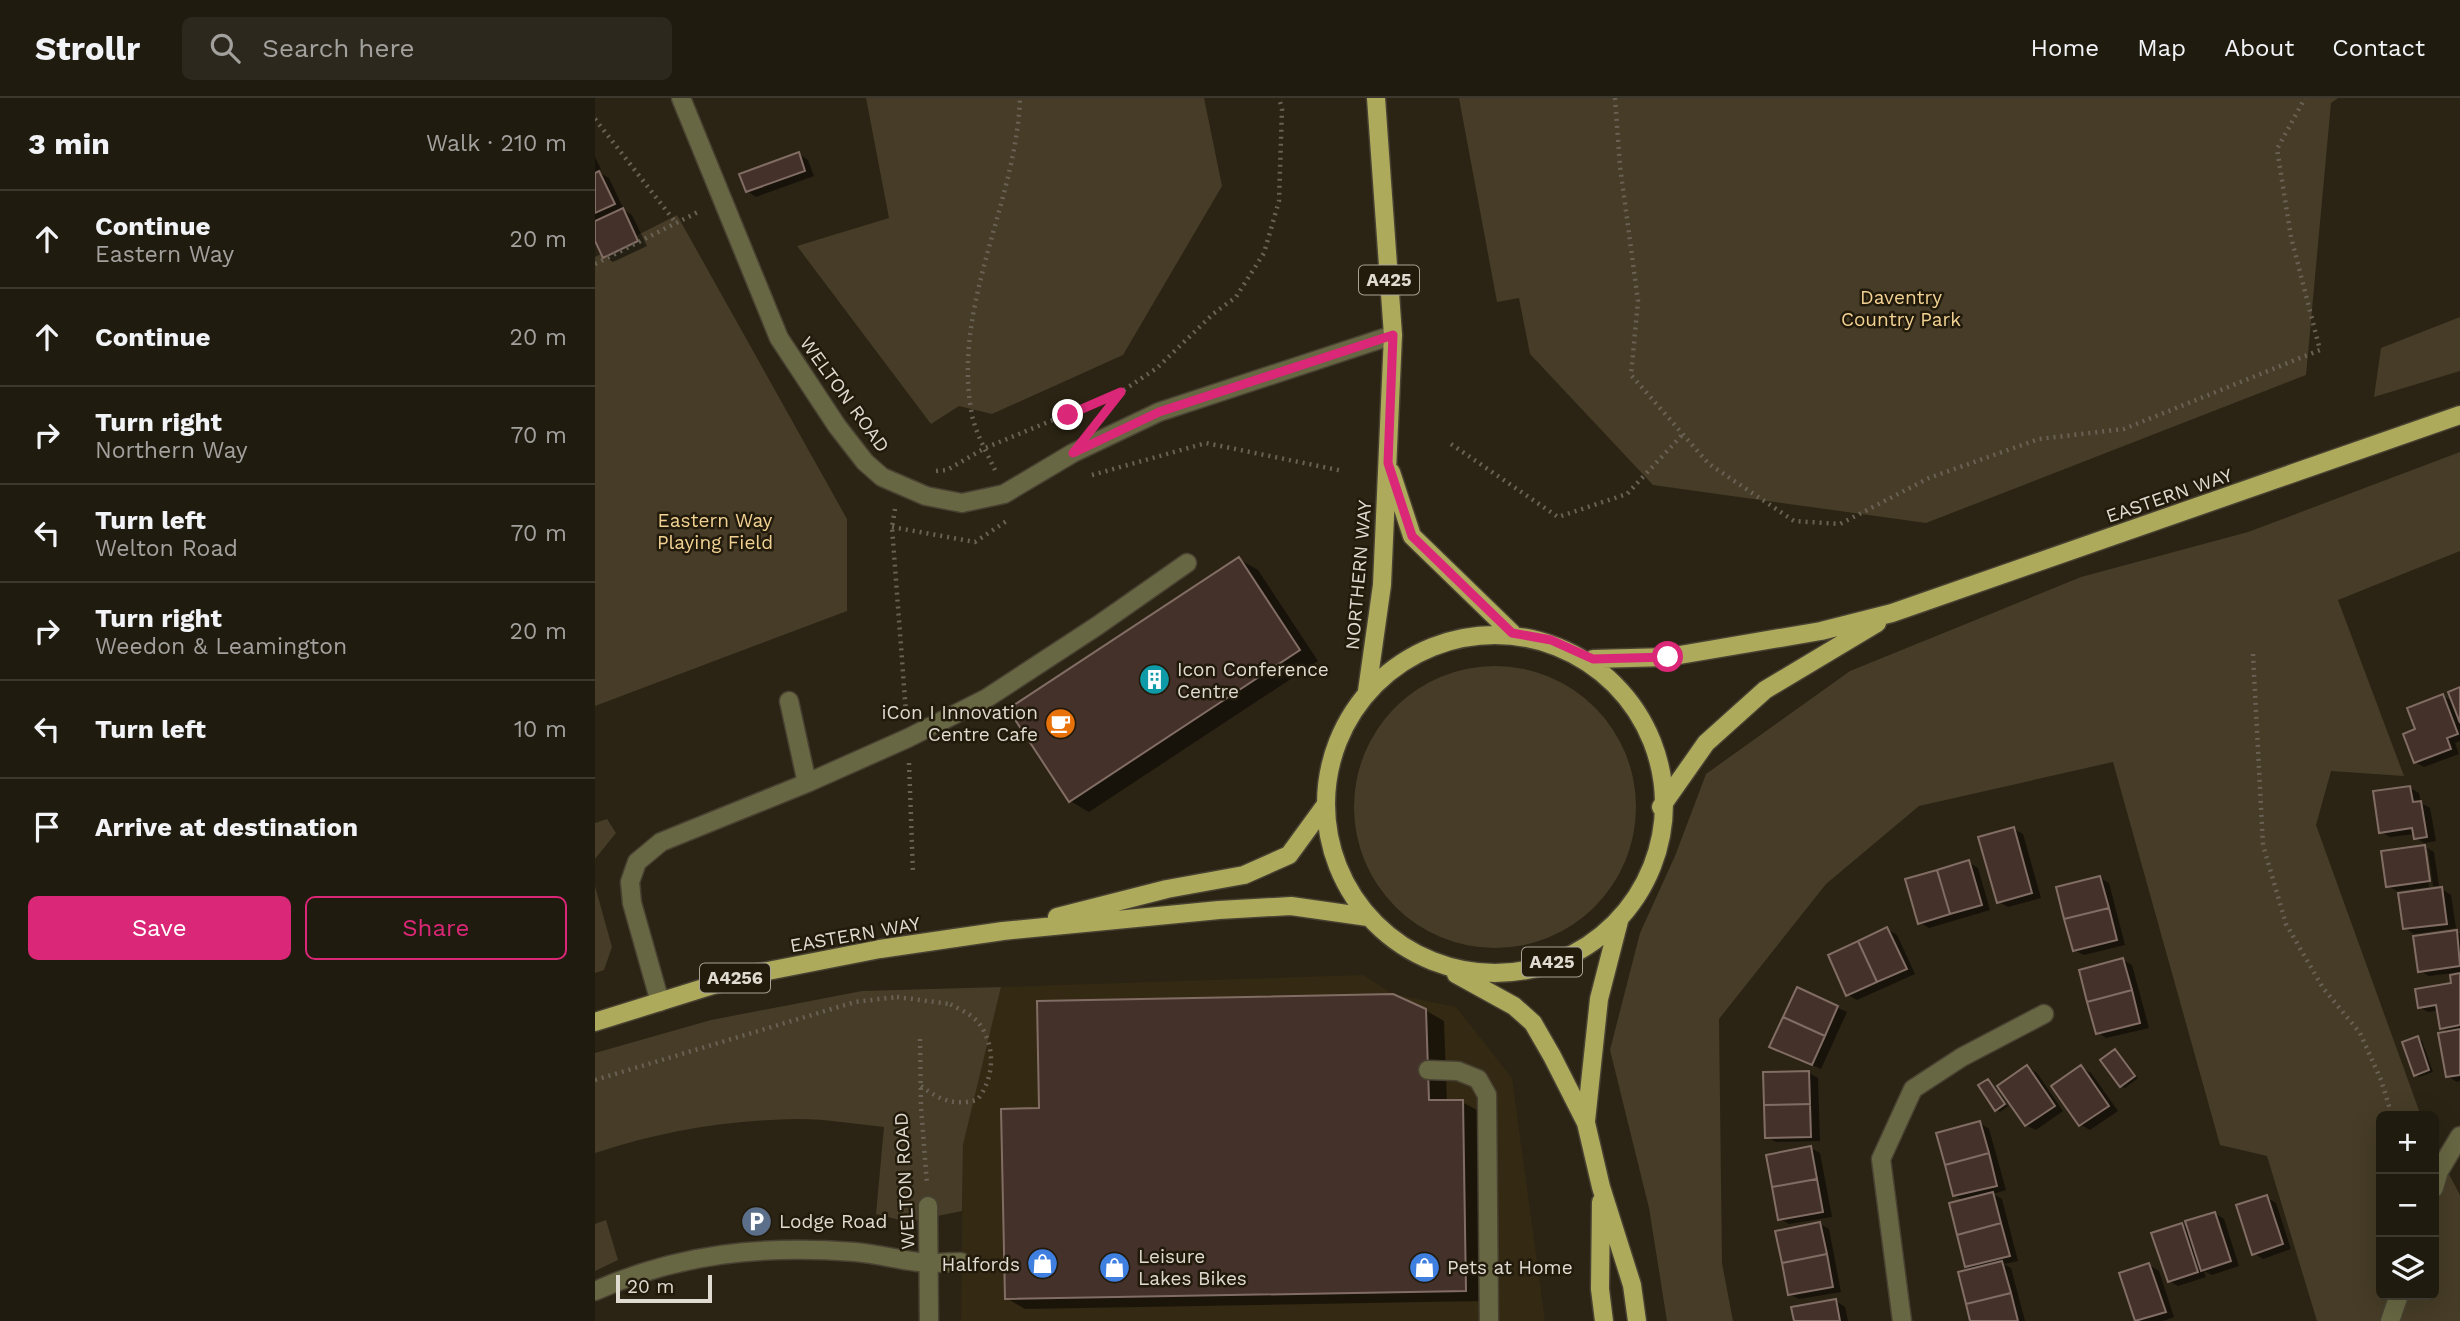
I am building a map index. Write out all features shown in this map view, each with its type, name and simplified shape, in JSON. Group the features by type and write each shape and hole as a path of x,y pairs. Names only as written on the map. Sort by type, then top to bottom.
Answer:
{"main road":[{"name":"NORTHERN WAY","path":"1367,691 1381,585 1393,335 1377,98"},
{"name":"EASTERN WAY","path":"1593,659 1668,657 1821,631 1892,614 2460,415"},
{"name":"NORTHERN WAY","path":"1388,463 1412,536 1512,633"},
{"name":"EASTERN WAY","path":"1661,807 1706,743 1765,690 1892,614"},
{"name":"A425","path":"1324,807 1338,748 1367,691 1411,656 1436,643 1512,633 1551,640 1593,659 1620,687 1655,751 1661,807 1657,857 1619,921 1599,999 1586,1122"},
{"name":"EASTERN WAY","path":"1003,931 1167,889 1244,875 1289,855 1324,807"},
{"path":"1324,807 1337,860 1351,890 1368,916"},
{"name":"EASTERN WAY","path":"595,1022 742,976 880,949 1003,931 1219,910 1291,906 1368,916"},
{"name":"A425","path":"1368,916 1402,947 1423,961 1454,973 1514,1006 1533,1023 1586,1122 1601,1187 1632,1285 1637,1321"},
{"name":"A425","path":"1454,973 1518,974 1563,959 1619,921"},
{"name":"A425","path":"1601,1187 1600,1289 1604,1321"}],"street":[{"name":"WELTON ROAD","path":"681,98 779,338 865,463 881,477 926,496 962,503 1004,494 1073,453 1159,412 1393,335"},
{"path":"660,1002 632,902 630,882 637,862 660,842 807,783 908,738 988,698 1187,563"},
{"path":"789,701 807,783"},
{"path":"1902,1321 1881,1159 1913,1088 1962,1057 2044,1014"},
{"path":"1428,1070 1458,1071 1478,1079 1487,1095 1489,1321"},
{"path":"2438,1174 2460,1136"},
{"name":"WELTON ROAD","path":"928,1206 929,1321"},
{"path":"595,1291 622,1279 694,1259 766,1249 859,1252 929,1263 961,1262"},
{"path":"2390,1321 2397,1300"}],"path":[{"path":"1004,494 973,419 969,393 968,349 978,290 1015,152 1020,98"},
{"path":"923,472 947,470 985,449 1121,392 1157,368 1213,314 1236,297 1264,253 1279,201 1282,109 1279,98"},
{"path":"1615,98 1638,301 1631,375 1709,464 1794,521 1840,524 1929,478 2039,439 2124,429 2320,350 2291,237 2277,149 2305,98"},
{"path":"595,119 676,223"},
{"path":"595,264 722,200"},
{"path":"1105,412 1121,392"},
{"path":"1451,444 1557,517 1627,494 1683,434"},
{"path":"1088,476 1206,443 1343,471"},
{"path":"898,485 892,527 908,738 913,874"},
{"path":"892,527 975,542 1019,512"},
{"path":"2253,654 2263,845 2286,924 2323,988 2360,1033 2381,1080 2390,1111"},
{"path":"595,1080 855,1002 897,997 950,1004 976,1020 984,1032 991,1054 991,1074 986,1088 977,1100 951,1103 936,1097 921,1086"},
{"name":"WELTON ROAD","path":"920,1039 928,1206"}],"shaded area":[{"path":"1363,975 1393,994 1456,1007 1512,1078 1545,1321 961,1321 963,1145 1001,987"}],"green space":[{"path":"866,98 1204,98 1222,186 1123,355 992,414 959,406 931,424 797,246 889,218"},
{"name":"Daventry Country Park","path":"1459,98 2338,98 2331,103 2306,375 1926,523 1653,485 1530,354 1519,298 1497,302"},
{"name":"Eastern Way Playing Field","path":"677,215 847,519 847,611 595,706 595,257"},
{"path":"2460,317 2460,371 2374,397 2381,348"},
{"path":"2460,452 2460,551 2338,600 2404,776 2331,771 2316,825 2419,1111 2376,1111 2376,1300 2439,1300 2439,1155 2460,1195 2460,1321 2317,1321 2267,1156 2220,1145 2113,762 1919,806 1826,884 1719,1019 1722,1263 1733,1321 1667,1321 1649,1208 1610,1050 1640,933 1675,856 1706,774 1850,671 2081,577 2248,532"},
{"path":"1495,666 1522,669 1549,677 1573,690 1595,707 1612,729 1625,753 1633,780 1636,807 1633,834 1625,861 1612,885 1595,907 1573,924 1549,937 1522,945 1495,948 1468,945 1441,937 1417,924 1395,907 1378,885 1365,861 1357,834 1354,807 1357,780 1365,753 1378,729 1395,707 1417,690 1441,677 1468,669"},
{"path":"607,819 616,833 595,859 595,823"},
{"path":"595,886 612,947 604,970 595,973"},
{"path":"1001,987 963,1145 962,1211 908,1222 876,1214 884,1127 809,1119 720,1124 670,1133 595,1153 595,1053 711,1020 862,991"},
{"path":"606,1220 618,1260 595,1271 595,1224"}],"building":[{"path":"799,152 805,171 746,192 739,174"},
{"path":"599,171 615,204 595,213 595,173"},
{"path":"623,208 638,241 603,258 595,241 595,221"},
{"name":"Icon Conference Centre","path":"1239,557 1300,650 1069,802 1008,709"},
{"path":"2460,687 2460,723 2448,692"},
{"path":"2443,694 2458,734 2447,738 2451,749 2414,763 2403,734 2415,729 2407,708"},
{"path":"2410,786 2413,802 2421,801 2427,837 2414,839 2412,828 2379,833 2373,791"},
{"path":"2014,827 2032,893 1997,903 1978,837"},
{"path":"2425,845 2430,881 2386,887 2381,851"},
{"path":"1969,860 1982,905 1950,914 1937,870"},
{"path":"1937,870 1950,914 1918,924 1905,879"},
{"path":"2100,876 2109,908 2064,919 2056,887"},
{"path":"2442,887 2447,924 2403,929 2398,893"},
{"path":"2109,908 2117,940 2073,951 2064,919"},
{"path":"1887,927 1907,969 1877,982 1858,941"},
{"path":"2457,930 2460,966 2418,972 2413,936"},
{"path":"1858,941 1877,982 1846,996 1828,955"},
{"path":"2123,958 2132,990 2087,1002 2079,970"},
{"path":"2460,973 2460,1025 2440,1029 2436,1005 2418,1008 2415,989 2451,983 2450,975"},
{"path":"1797,987 1838,1006 1825,1036 1783,1017"},
{"path":"2132,990 2140,1023 2096,1034 2087,1002"},
{"path":"1393,994 1426,1009 1429,1100 1463,1100 1466,1291 1005,1299 1001,1109 1039,1108 1037,1001"},
{"path":"1783,1017 1825,1036 1812,1065 1769,1047"},
{"path":"2460,1029 2460,1075 2446,1077 2438,1033"},
{"path":"2418,1036 2429,1070 2414,1076 2402,1042"},
{"path":"2115,1049 2135,1076 2120,1087 2100,1060"},
{"path":"2027,1065 2055,1106 2025,1126 1997,1086"},
{"path":"2081,1065 2109,1106 2079,1126 2051,1086"},
{"path":"1809,1071 1810,1104 1764,1105 1763,1072"},
{"path":"1988,1079 2005,1104 1995,1111 1978,1085"},
{"path":"1810,1104 1811,1137 1765,1138 1764,1105"},
{"path":"1980,1121 1989,1153 1945,1165 1936,1133"},
{"path":"1811,1146 1817,1179 1772,1187 1766,1155"},
{"path":"1989,1153 1997,1186 1953,1196 1945,1165"},
{"path":"1817,1179 1823,1212 1778,1220 1772,1187"},
{"path":"1993,1192 2001,1223 1957,1235 1949,1203"},
{"path":"2267,1195 2283,1244 2252,1255 2236,1205"},
{"path":"2215,1212 2231,1261 2201,1271 2185,1221"},
{"path":"1820,1222 1827,1254 1782,1263 1775,1231"},
{"path":"2001,1223 2010,1256 1965,1267 1957,1235"},
{"path":"2182,1223 2198,1272 2168,1282 2151,1233"},
{"path":"1827,1254 1833,1287 1788,1295 1782,1263"},
{"path":"2002,1261 2011,1293 1966,1304 1958,1272"},
{"path":"2149,1263 2166,1312 2135,1321 2119,1273"},
{"path":"2011,1293 2018,1321 1970,1321 1966,1304"},
{"path":"1836,1299 1840,1321 1794,1321 1791,1307"}],"place":[{"name":"Icon Conference Centre","path":"1154,680"},
{"name":"iCon I Innovation Centre Cafe","path":"1061,723"},
{"name":"Lodge Road","path":"756,1221"},
{"name":"Halfords","path":"1043,1264"},
{"name":"Leisure Lakes Bikes","path":"1115,1267"},
{"name":"Pets at Home","path":"1424,1267"}],"route":[{"path":"1068,415 1121,392 1073,453 1159,412 1393,335 1388,463 1412,536 1512,633 1551,640 1593,659 1668,657"}]}
